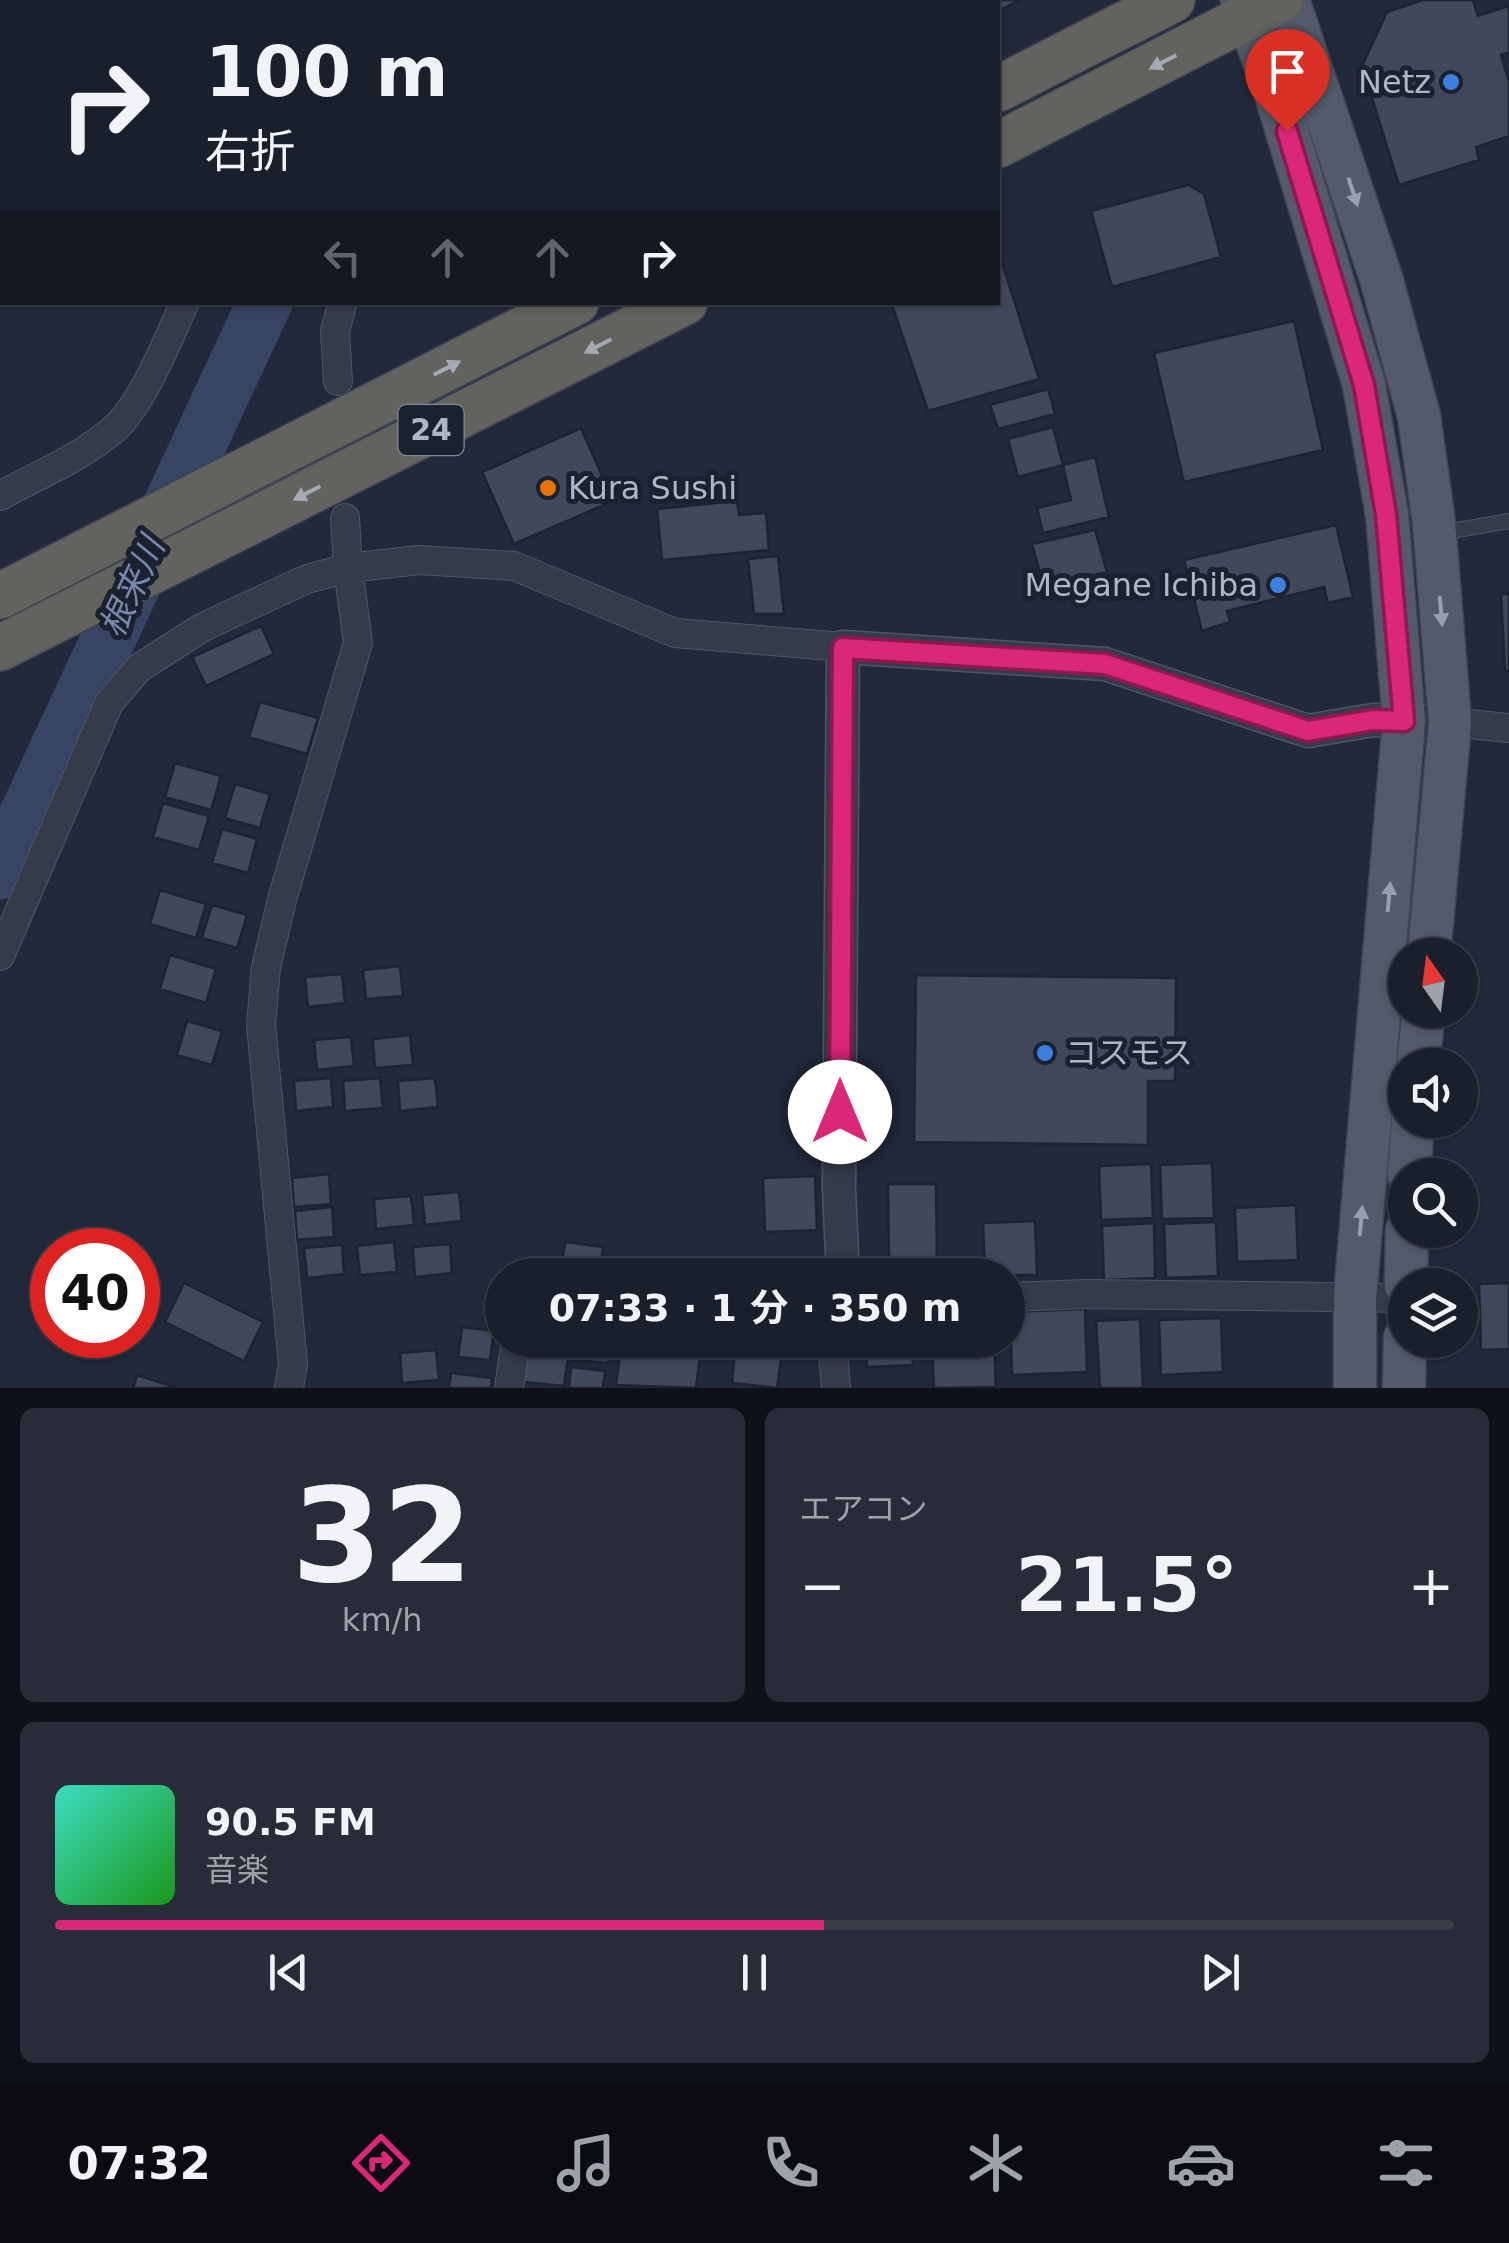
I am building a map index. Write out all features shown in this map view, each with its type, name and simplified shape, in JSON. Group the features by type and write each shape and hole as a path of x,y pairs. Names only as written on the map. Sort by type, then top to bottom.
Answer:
{"highway":[{"path":"1000,87 1172,0"},
{"path":"1000,144 1194,46 1265,4"},
{"name":"24","path":"0,596 570,305"},
{"name":"24","path":"0,648 679,305"}],"main road":[{"path":"1265,4 1382,278 1420,416 1435,534 1450,722 1431,938"},
{"path":"1265,4 1276,95 1364,385 1386,514 1404,721 1355,1297 1356,1388"},
{"path":"1404,1388 1405,1358"}],"street":[{"path":"0,496 80,453 116,428 150,378 183,305"},
{"path":"338,381 336,331 342,305"},
{"path":"289,1388 293,1364 262,1025 266,967 279,914 358,643 345,518"},
{"path":"0,956 109,704 140,668 203,627 308,578 348,568 419,560 514,566 675,634 1105,664 1308,731 1373,720 1509,728"},
{"path":"842,1258 839,1190 843,648"},
{"path":"1025,1296 1388,1298"},
{"path":"510,1388 514,1358"},
{"path":"834,1358 836,1388"}],"lane":[{"path":"1435,534 1509,521"}],"building":[{"path":"1000,0 1020,0 1000,10"},
{"path":"1423,0 1473,0 1478,16 1509,6 1509,52 1501,55 1509,82 1509,136 1476,147 1479,160 1399,185 1362,66 1387,12"},
{"path":"1188,185 1204,194 1221,257 1112,287 1091,211"},
{"path":"1000,256 1039,379 928,411 892,305 1000,305"},
{"path":"1294,321 1323,450 1184,482 1154,353"},
{"path":"1048,389 1055,414 998,429 990,405"},
{"path":"1053,427 1063,465 1018,477 1008,439"},
{"path":"581,428 613,501 514,544 482,472"},
{"path":"1095,457 1109,517 1043,533 1037,508 1071,500 1063,465"},
{"path":"737,501 739,515 766,513 769,550 662,560 657,509"},
{"path":"1336,525 1353,597 1328,603 1324,587 1227,611 1230,622 1202,631 1184,560"},
{"path":"1095,530 1107,572 1044,587 1032,544"},
{"path":"778,556 784,614 754,614 748,559"},
{"path":"1501,594 1509,594 1509,671 1505,672"},
{"path":"261,626 274,654 206,686 192,657"},
{"path":"260,702 318,718 307,754 249,737"},
{"path":"175,763 221,776 211,810 165,797"},
{"path":"235,784 270,794 260,828 225,818"},
{"path":"163,803 209,816 199,850 153,837"},
{"path":"222,829 257,839 248,873 212,863"},
{"path":"160,890 206,904 196,938 150,924"},
{"path":"212,905 247,915 237,948 202,938"},
{"path":"170,955 216,969 206,1003 160,989"},
{"path":"400,966 403,996 366,999 363,970"},
{"path":"342,974 345,1003 308,1007 305,977"},
{"path":"916,975 1176,978 1175,1081 1148,1081 1148,1145 914,1142"},
{"path":"187,1021 222,1031 212,1065 177,1055"},
{"path":"410,1035 413,1065 375,1068 373,1039"},
{"path":"351,1037 354,1066 317,1070 314,1040"},
{"path":"331,1078 333,1107 296,1111 294,1081"},
{"path":"380,1078 383,1108 345,1111 343,1081"},
{"path":"435,1078 438,1107 400,1111 398,1081"},
{"path":"1212,1163 1214,1218 1162,1219 1160,1165"},
{"path":"1151,1164 1153,1218 1101,1220 1099,1166"},
{"path":"329,1174 331,1204 294,1207 292,1178"},
{"path":"815,1176 817,1230 765,1232 763,1178"},
{"path":"888,1184 936,1184 937,1258 889,1258"},
{"path":"459,1192 462,1221 425,1225 422,1195"},
{"path":"411,1196 414,1225 376,1229 374,1199"},
{"path":"1296,1205 1298,1260 1237,1262 1235,1208"},
{"path":"332,1207 334,1237 297,1240 295,1211"},
{"path":"1035,1221 1037,1275 1025,1275 1025,1258 984,1258 983,1223"},
{"path":"1216,1222 1218,1276 1166,1278 1164,1224"},
{"path":"1154,1223 1155,1278 1104,1280 1102,1226"},
{"path":"394,1242 397,1272 360,1275 357,1246"},
{"path":"565,1242 603,1247 602,1258 563,1258"},
{"path":"450,1244 452,1273 415,1277 413,1247"},
{"path":"342,1245 344,1274 307,1278 304,1248"},
{"path":"184,1283 263,1322 244,1361 165,1322"},
{"path":"1509,1283 1509,1349 1481,1350 1479,1284"},
{"path":"1085,1309 1087,1372 1012,1375 1011,1358 1025,1358 1025,1311"},
{"path":"1221,1318 1223,1372 1161,1375 1159,1320"},
{"path":"1140,1319 1143,1388 1100,1388 1096,1321"},
{"path":"462,1327 485,1330 485,1358 490,1360 458,1357"},
{"path":"436,1350 439,1380 402,1383 400,1353"},
{"path":"525,1358 568,1358 564,1386 523,1382"},
{"path":"573,1358 608,1358 608,1363"},
{"path":"620,1358 700,1358 696,1388 616,1385"},
{"path":"734,1358 781,1358 777,1388 732,1383"},
{"path":"866,1358 913,1358 913,1365 867,1367"},
{"path":"933,1358 995,1358 996,1387 934,1388"},
{"path":"571,1367 605,1371 603,1388 569,1388"},
{"path":"451,1373 492,1378 491,1388 449,1388"},
{"path":"137,1375 177,1388 133,1388"}],"waterway":[{"name":"根来川","path":"0,872 264,305"}],"place":[{"name":"Netz","path":"1451,82"},
{"name":"Kura Sushi","path":"548,488"},
{"name":"Megane Ichiba","path":"1278,585"},
{"name":"コスモス","path":"1045,1053"}],"route":[{"path":"840,1112 843,648 1105,664 1308,731 1373,720 1404,721 1386,514 1364,385 1287,131"}]}
